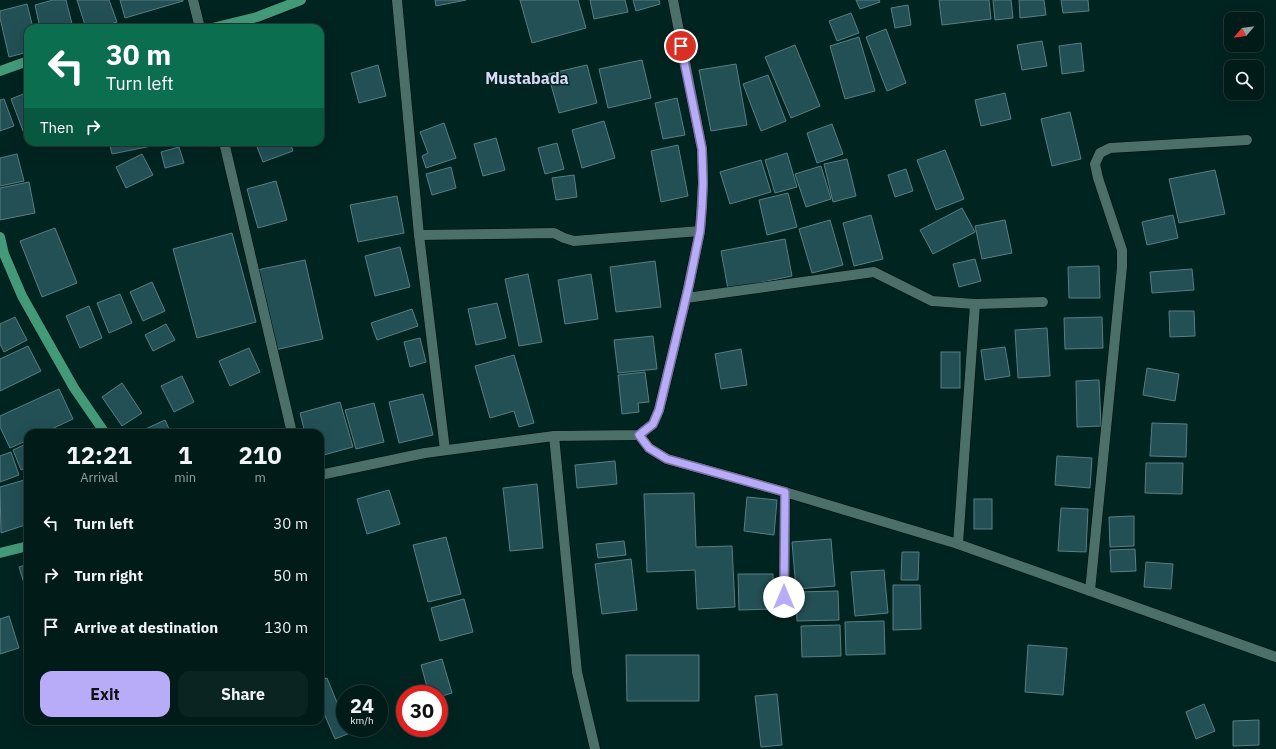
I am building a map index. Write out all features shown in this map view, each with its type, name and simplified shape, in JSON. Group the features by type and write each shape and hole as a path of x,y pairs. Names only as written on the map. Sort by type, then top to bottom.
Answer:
{"main road":[{"path":"228,24 257,17 301,0"},
{"path":"0,71 24,62"},
{"path":"0,237 2,254 22,296 74,388 102,429"},
{"path":"0,553 24,547"}],"street":[{"path":"193,0 199,24"},
{"path":"397,0 419,236 445,450"},
{"path":"324,474 425,453 554,436 639,435 653,424 659,410 686,298 700,231 703,183 702,149 673,0"},
{"path":"1090,591 1122,266 1122,250 1098,178 1095,164 1100,153 1110,148 1247,140"},
{"path":"225,146 291,429"},
{"path":"419,236 554,233 574,241 700,231"},
{"path":"686,298 874,272 932,301 975,304 1043,302"},
{"path":"958,544 975,304"},
{"path":"639,435 649,448 667,459 785,492 958,544 1276,658"},
{"path":"554,436 577,672 595,749"},
{"path":"784,612 785,492"}],"building":[{"path":"53,0 66,0 72,24 39,24 35,5"},
{"path":"77,0 109,0 117,22 111,24 85,24"},
{"path":"120,0 183,0 183,1 125,18"},
{"path":"435,0 466,0 436,6"},
{"path":"520,0 578,0 586,28 532,43"},
{"path":"590,0 625,0 628,12 594,19"},
{"path":"633,0 659,0 660,4 636,11"},
{"path":"856,0 879,0 880,2 860,9"},
{"path":"939,0 989,0 991,19 942,25"},
{"path":"993,0 1011,0 1013,18 995,20"},
{"path":"1019,0 1044,0 1046,15 1020,18"},
{"path":"1061,0 1088,0 1089,11 1063,13"},
{"path":"27,4 32,24 24,24 24,53 9,57 0,18 0,11"},
{"path":"908,5 911,25 895,28 891,8"},
{"path":"851,13 859,33 837,41 829,21"},
{"path":"886,29 906,83 887,91 866,37"},
{"path":"859,37 875,91 845,99 830,46"},
{"path":"1042,41 1047,66 1022,70 1017,45"},
{"path":"1081,43 1084,71 1062,74 1059,46"},
{"path":"795,45 820,106 791,118 765,57"},
{"path":"642,60 651,98 608,108 599,69"},
{"path":"736,64 747,125 711,131 699,70"},
{"path":"378,65 386,96 359,103 351,73"},
{"path":"587,65 597,103 559,113 548,74"},
{"path":"768,75 786,121 761,131 743,84"},
{"path":"1005,93 1011,119 981,126 975,100"},
{"path":"24,94 24,133 11,99"},
{"path":"677,98 685,135 663,139 655,103"},
{"path":"4,99 14,126 0,131 0,100"},
{"path":"1070,112 1081,159 1052,166 1041,119"},
{"path":"604,121 615,158 582,168 572,130"},
{"path":"444,123 456,158 426,168 422,156 428,153 420,132"},
{"path":"832,124 843,154 817,163 807,133"},
{"path":"496,138 505,170 483,176 474,144"},
{"path":"557,143 564,169 545,174 538,148"},
{"path":"678,145 688,196 661,202 651,151"},
{"path":"110,146 151,146 112,154"},
{"path":"257,146 291,146 293,151 263,162"},
{"path":"179,147 184,163 165,168 161,152"},
{"path":"945,150 964,199 936,210 917,160"},
{"path":"787,153 797,187 775,193 765,160"},
{"path":"17,154 24,181 0,186 0,158"},
{"path":"142,154 153,175 126,188 116,167"},
{"path":"847,159 856,196 833,202 824,164"},
{"path":"761,160 771,192 730,204 720,172"},
{"path":"821,166 831,199 806,207 795,174"},
{"path":"451,167 456,188 432,195 426,174"},
{"path":"906,169 913,191 895,197 888,175"},
{"path":"1215,170 1225,214 1179,223 1169,179"},
{"path":"574,175 577,197 556,200 552,178"},
{"path":"276,181 287,220 258,228 247,189"},
{"path":"29,182 35,213 0,220 0,188"},
{"path":"788,193 797,227 767,235 759,200"},
{"path":"397,196 404,233 358,242 350,205"},
{"path":"962,208 975,232 933,254 920,230"},
{"path":"871,215 883,259 854,266 843,223"},
{"path":"1173,215 1178,238 1147,245 1142,222"},
{"path":"830,220 843,265 812,273 799,229"},
{"path":"1005,220 1012,253 982,259 975,226"},
{"path":"55,228 77,283 42,297 20,241"},
{"path":"232,233 256,322 197,338 173,249"},
{"path":"785,239 792,276 728,289 721,251"},
{"path":"400,247 410,287 375,296 365,256"},
{"path":"975,259 981,281 959,287 953,264"},
{"path":"305,260 323,339 275,350 257,270"},
{"path":"655,261 661,307 616,312 610,267"},
{"path":"1099,266 1100,298 1069,298 1068,267"},
{"path":"1192,269 1194,290 1152,293 1150,272"},
{"path":"528,274 542,342 519,346 505,279"},
{"path":"591,274 598,319 565,324 558,280"},
{"path":"152,282 165,311 143,321 130,292"},
{"path":"120,294 132,323 109,333 97,303"},
{"path":"497,303 506,338 476,345 468,309"},
{"path":"89,306 102,338 80,348 66,316"},
{"path":"412,309 418,326 377,340 371,323"},
{"path":"1169,311 1194,311 1195,336 1170,337"},
{"path":"15,317 27,340 4,352 0,344 0,324"},
{"path":"1102,317 1103,348 1065,349 1064,318"},
{"path":"166,324 175,340 153,351 145,335"},
{"path":"1047,328 1050,376 1018,378 1015,330"},
{"path":"653,336 657,369 618,373 614,340"},
{"path":"420,338 426,362 410,367 404,342"},
{"path":"28,346 41,371 0,391 0,359"},
{"path":"1005,347 1010,376 985,380 981,350"},
{"path":"249,348 260,372 230,386 219,361"},
{"path":"741,349 747,385 721,389 715,354"},
{"path":"941,352 960,352 960,388 941,388"},
{"path":"514,355 534,423 519,427 514,411 490,418 475,366"},
{"path":"1147,368 1179,374 1175,401 1143,395"},
{"path":"645,372 649,402 638,403 639,412 622,414 618,375"},
{"path":"182,376 194,402 174,412 161,386"},
{"path":"1099,380 1101,426 1077,427 1076,381"},
{"path":"122,383 142,413 122,426 102,397"},
{"path":"59,389 73,419 52,429 24,429 24,442 10,448 0,427 0,416"},
{"path":"423,394 433,435 399,443 389,402"},
{"path":"340,402 353,447 324,455 324,429 304,429 300,413"},
{"path":"374,403 384,442 356,449 345,410"},
{"path":"165,420 169,429 146,429"},
{"path":"1152,423 1187,424 1186,457 1150,456"},
{"path":"24,445 24,469 21,470 13,450"},
{"path":"11,452 19,475 0,482 0,456"},
{"path":"1057,456 1092,458 1090,488 1055,485"},
{"path":"615,461 617,484 577,488 575,465"},
{"path":"1146,463 1183,463 1182,494 1145,493"},
{"path":"24,480 24,525 1,533 0,487"},
{"path":"537,484 543,548 510,551 503,488"},
{"path":"389,490 400,524 367,534 357,499"},
{"path":"694,493 696,547 732,546 735,607 697,609 695,570 647,572 644,494"},
{"path":"747,497 777,500 774,535 744,531"},
{"path":"974,499 992,499 992,529 974,529"},
{"path":"1061,508 1088,509 1086,552 1058,551"},
{"path":"1134,516 1134,546 1110,547 1109,517"},
{"path":"446,537 461,594 428,602 413,545"},
{"path":"831,539 835,586 796,589 792,542"},
{"path":"624,541 626,555 598,558 596,544"},
{"path":"1135,549 1136,571 1111,572 1110,550"},
{"path":"902,552 919,552 918,580 901,580"},
{"path":"631,559 637,610 602,614 595,564"},
{"path":"1146,562 1173,564 1171,589 1144,587"},
{"path":"24,565 24,583 19,567"},
{"path":"884,570 888,613 855,616 851,572"},
{"path":"738,574 773,574 774,609 739,610"},
{"path":"893,585 920,585 921,629 893,630"},
{"path":"838,591 839,620 797,621 796,592"},
{"path":"464,599 473,632 440,641 431,608"},
{"path":"9,616 19,648 0,654 0,619"},
{"path":"884,621 885,654 846,655 845,622"},
{"path":"840,625 841,656 802,657 801,626"},
{"path":"1028,645 1067,648 1063,695 1025,692"},
{"path":"626,655 699,655 699,701 627,701"},
{"path":"442,659 452,693 448,694 448,685 427,685 421,665"},
{"path":"327,678 336,700 336,737 340,737 335,739 324,713 324,679"},
{"path":"777,694 782,745 761,747 755,696"},
{"path":"1204,704 1215,731 1196,739 1186,712"},
{"path":"1259,720 1259,745 1233,746 1233,721"}],"district":[{"name":"Mustabada","path":"527,78"}],"route":[{"path":"681,46 702,149 703,183 700,231 686,298 659,410 653,424 639,435 649,448 667,459 785,492 784,597"}]}
